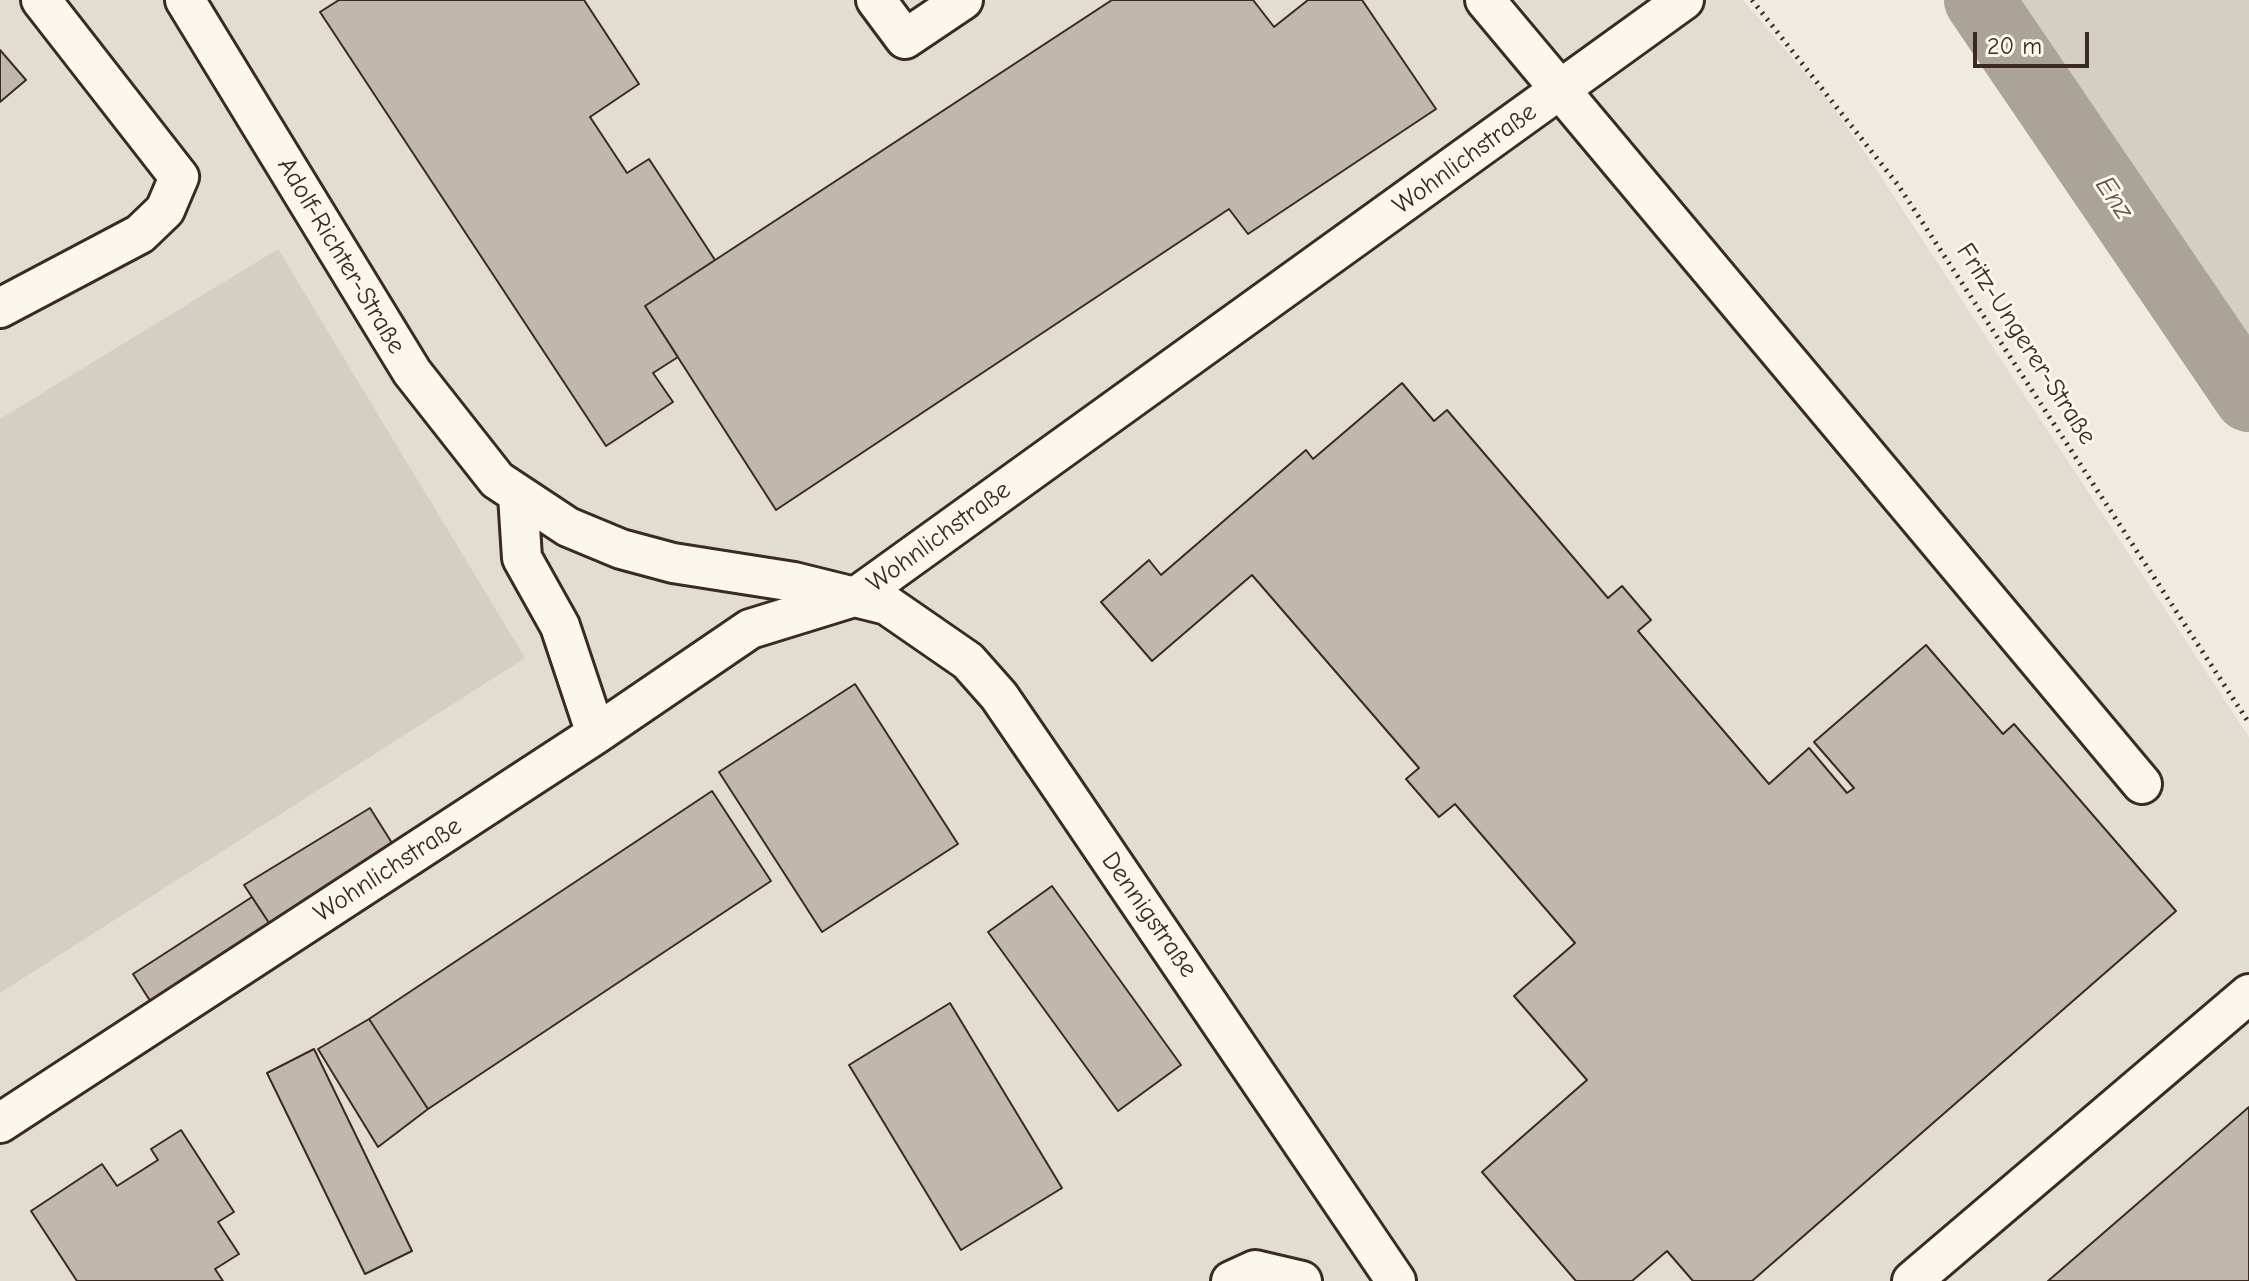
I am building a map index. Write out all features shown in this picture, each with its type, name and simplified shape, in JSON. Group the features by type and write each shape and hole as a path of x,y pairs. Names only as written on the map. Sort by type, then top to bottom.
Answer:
{"street":[{"path":"0,308 140,234 165,210 179,177 41,0"},
{"name":"Adolf-Richter-Straße","path":"185,0 412,372 497,480 568,527 621,549 673,563 794,582 857,596"},
{"path":"876,0 905,39 963,0"},
{"path":"1485,0 2142,784"},
{"name":"Wohnlichstraße","path":"0,1123 596,734 750,629 857,596 1684,0"},
{"path":"518,495 522,558 560,626 596,734"},
{"name":"Dennigstraße","path":"857,596 887,605 917,623 968,661 999,696 1396,1281"},
{"path":"1912,1281 2249,994"},
{"path":"1231,1281 1255,1270 1302,1281"}],"path":[{"name":"Fritz-Ungerer-Straße","path":"1752,0 1898,185 2249,723"}],"shaded area":[{"path":"0,0 1743,0 1828,100 1870,160 2249,737 2249,1281 0,1281"},
{"path":"1999,0 2249,0 2249,352"},
{"path":"278,249 525,658 0,993 0,419"}],"building":[{"path":"339,0 584,0 639,84 590,117 627,173 649,159 715,260 645,306 678,357 653,373 673,402 606,446 320,12"},
{"path":"1112,0 1253,0 1274,27 1308,0 1362,0 1436,109 1248,234 1229,209 776,510 645,306"},
{"path":"0,50 26,80 0,102"},
{"path":"1402,383 1434,421 1447,410 1608,598 1622,586 1651,620 1638,631 1769,784 1809,748 1847,793 1854,788 1814,742 1926,645 2003,734 2014,724 2176,911 1752,1281 1693,1281 1667,1251 1632,1281 1576,1281 1482,1172 1587,1080 1514,996 1575,943 1455,804 1439,817 1406,779 1419,768 1252,575 1152,661 1101,602 1149,560 1161,575 1306,450 1313,459"},
{"path":"855,684 958,844 822,932 719,772"},
{"path":"712,791 771,881 428,1109 369,1019"},
{"path":"370,808 397,851 273,929 244,885"},
{"path":"1052,886 1181,1065 1118,1111 988,932"},
{"path":"252,897 273,929 154,1007 133,974"},
{"path":"950,1003 1062,1188 961,1250 849,1065"},
{"path":"369,1019 428,1109 378,1147 318,1049"},
{"path":"314,1049 412,1251 365,1274 267,1073"},
{"path":"2249,1107 2249,1281 2048,1281"},
{"path":"181,1130 234,1212 218,1222 239,1254 215,1269 223,1281 77,1281 31,1211 102,1164 117,1186 158,1160 151,1149"}],"waterway":[{"name":"Enz","path":"1979,0 2249,397"}]}
